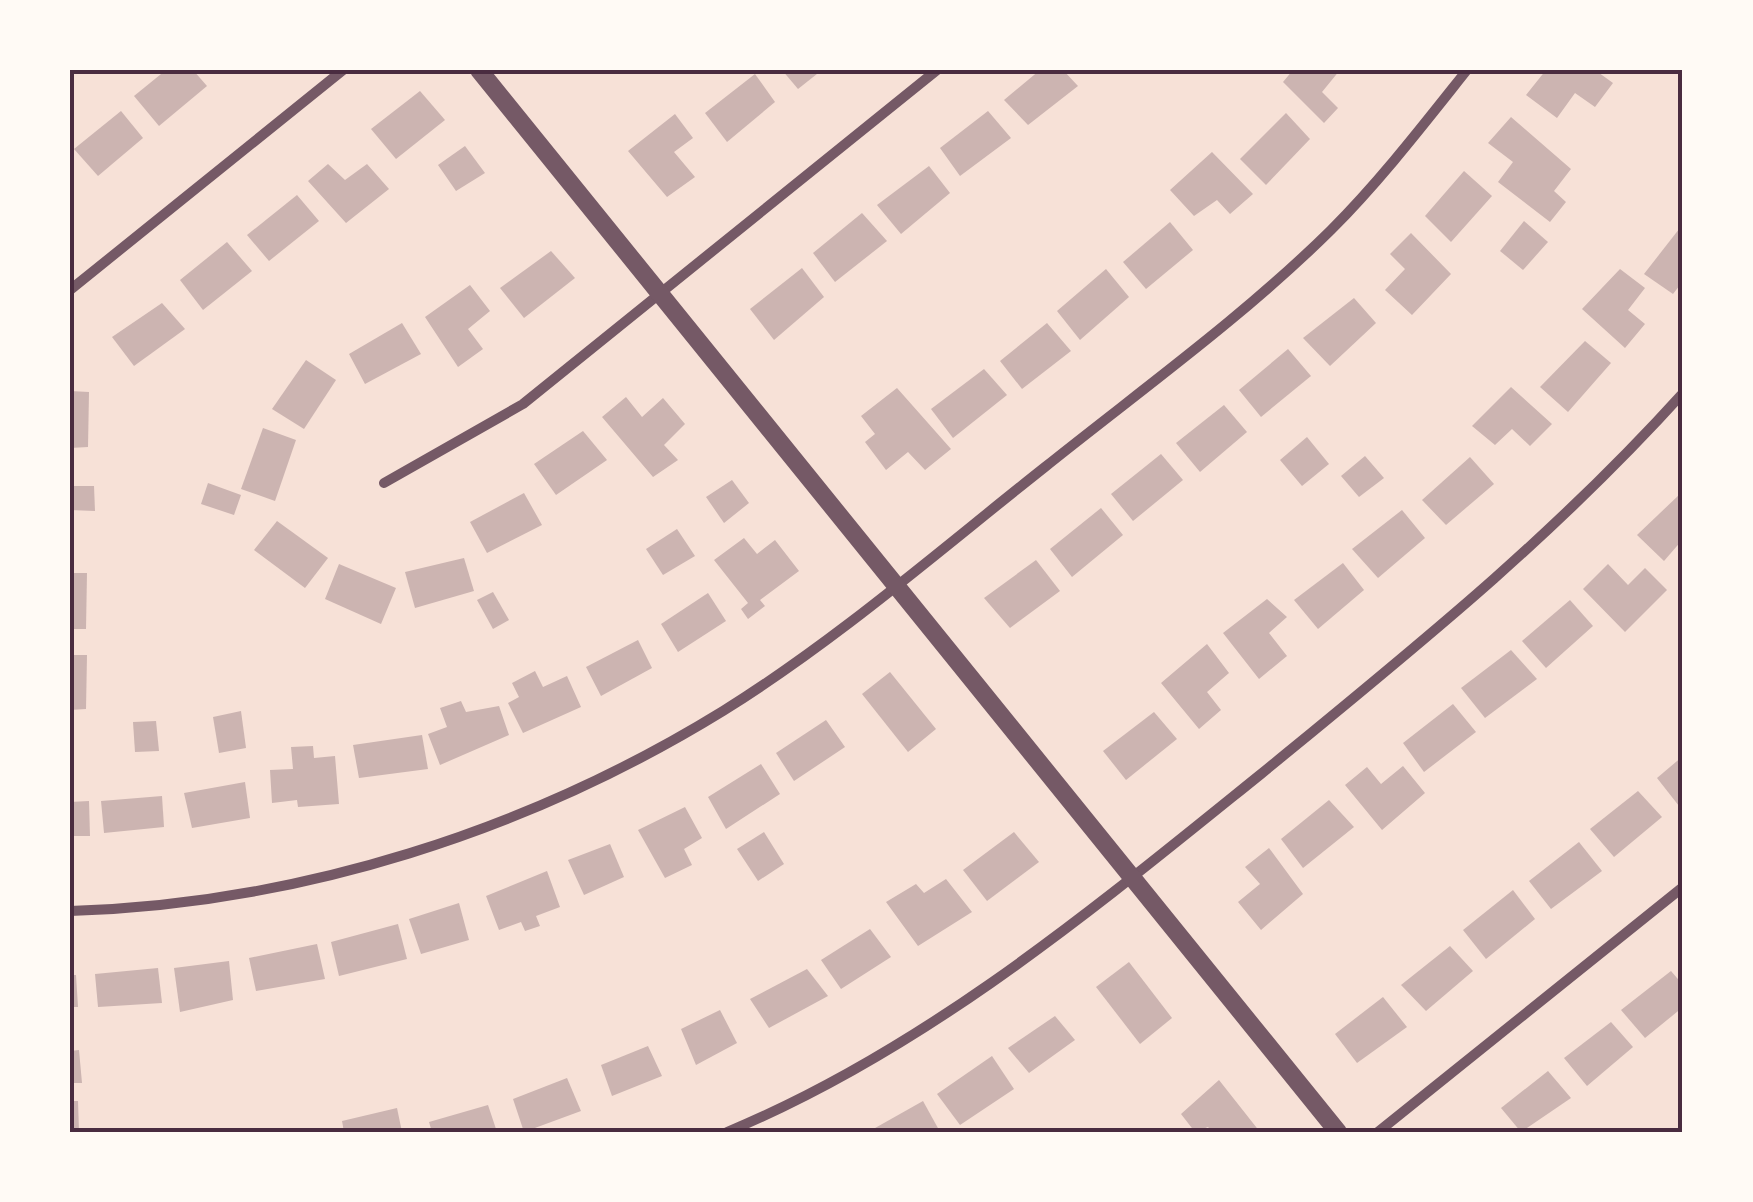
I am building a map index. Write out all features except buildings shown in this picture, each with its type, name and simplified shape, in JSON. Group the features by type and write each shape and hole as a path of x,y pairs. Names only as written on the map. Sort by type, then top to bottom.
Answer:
{"street":[{"path":"70,290 342,70"},
{"path":"479,70 1338,1132"},
{"path":"384,484 524,404 937,70"},
{"path":"70,911 187,902 359,868 505,819 586,785 695,728 785,669 896,585 1264,293 1333,228 1467,70"},
{"path":"727,1132 770,1114 878,1054 970,996 1132,878 1488,589 1576,507 1683,393"},
{"path":"1378,1132 1683,887"}]}
